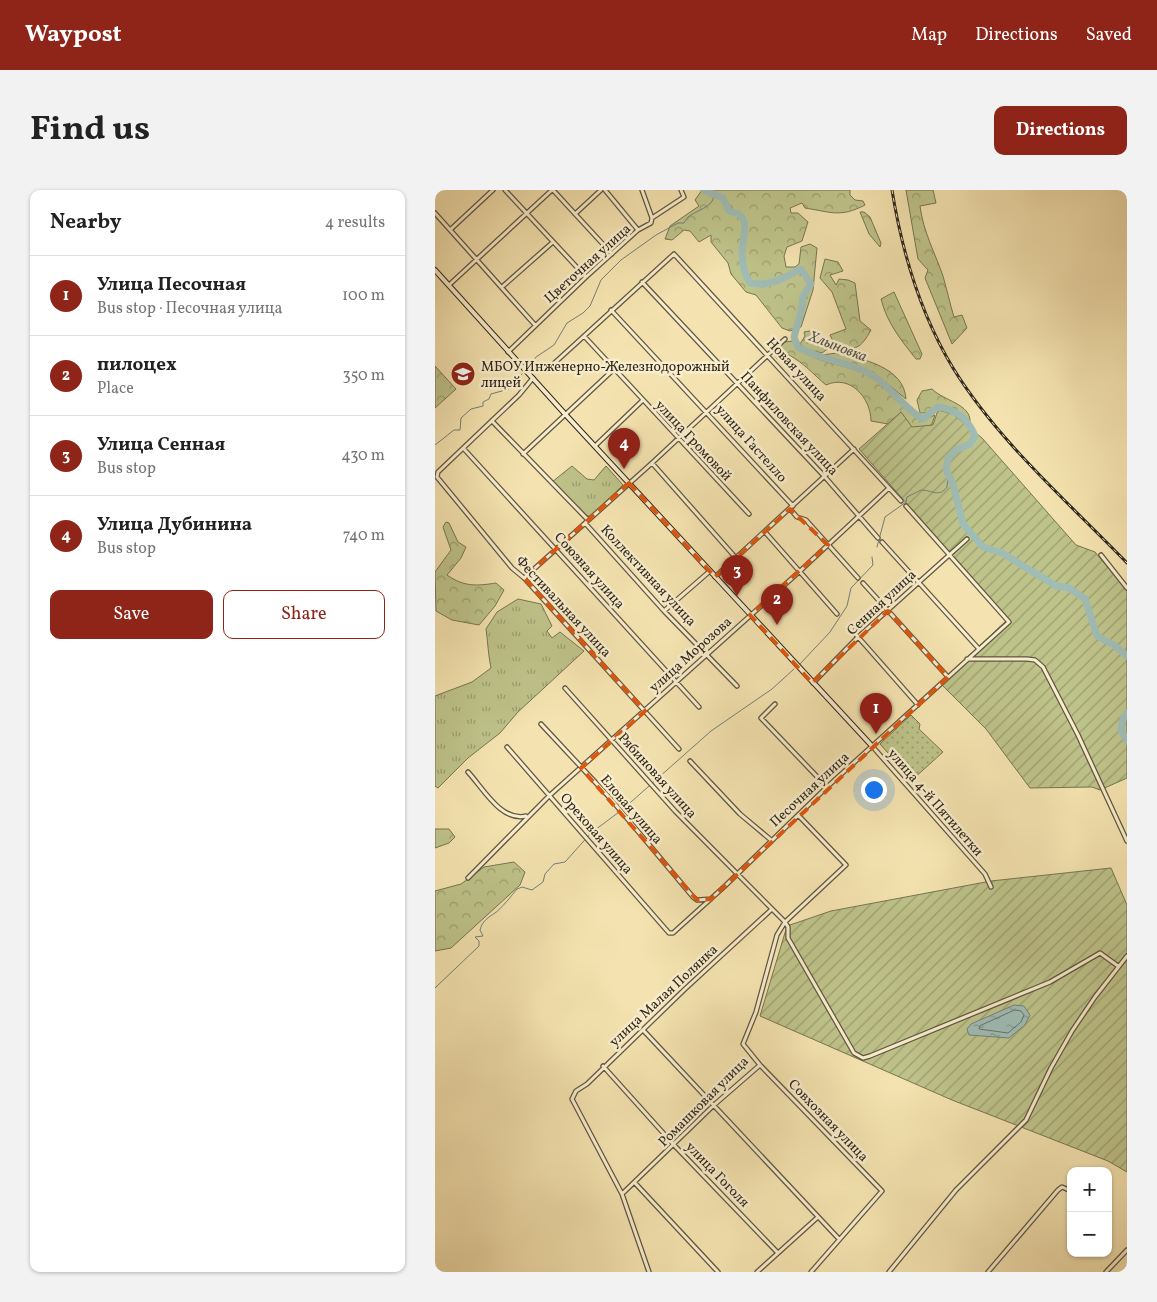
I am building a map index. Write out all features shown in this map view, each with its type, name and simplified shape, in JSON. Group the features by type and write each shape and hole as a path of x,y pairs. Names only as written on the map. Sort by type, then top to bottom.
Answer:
{"street":[{"path":"450,230 493,190"},
{"path":"505,190 586,277"},
{"path":"449,285 552,190 612,254"},
{"path":"575,214 601,190"},
{"path":"605,190 638,230"},
{"path":"641,190 652,218"},
{"name":"Цветочная улица","path":"508,352 638,230 651,223 652,218 683,197 681,190"},
{"path":"435,213 535,325"},
{"path":"502,287 553,242"},
{"name":"Новая улица","path":"643,282 674,254 901,501"},
{"name":"улица 4-й Пятилетки","path":"435,270 508,352 872,746 985,874 991,887"},
{"path":"549,368 643,282"},
{"name":"Панфиловская улица","path":"643,282 825,477 878,538"},
{"name":"улица Гастелло","path":"611,310 708,412 792,507 797,517 806,520 858,578"},
{"name":"улица Громовой","path":"584,336 613,370 749,514"},
{"path":"524,578 708,412 785,339"},
{"path":"523,454 613,370"},
{"path":"463,448 533,378"},
{"path":"595,446 642,401"},
{"name":"Коллективная улица","path":"492,421 587,522 665,611 737,686"},
{"name":"Фестивальная улица","path":"463,448 437,475 439,480 512,568 524,578 679,749"},
{"name":"Союзная улица","path":"463,448 699,707"},
{"path":"715,576 854,449"},
{"path":"652,463 736,558"},
{"name":"улица Морозова","path":"468,878 527,816 799,572 889,488"},
{"path":"906,506 949,554"},
{"path":"765,532 837,614"},
{"name":"Сенная улица","path":"812,683 858,637 967,539"},
{"path":"882,542 979,648"},
{"name":"Песочная улица","path":"669,933 678,929 711,899 827,787 1009,622 949,554"},
{"path":"1101,555 1127,588"},
{"path":"665,611 710,571"},
{"path":"863,583 948,677"},
{"path":"851,629 918,706"},
{"path":"966,659 1035,660 1043,667 1078,735 1127,841"},
{"name":"Рябиновая улица","path":"565,688 675,811 785,922"},
{"path":"775,704 761,718 827,787"},
{"name":"Еловая улица","path":"541,724 619,808 693,897 697,900 711,899"},
{"name":"Ореховая улица","path":"507,747 669,933"},
{"path":"690,761 740,814 771,840"},
{"path":"468,772 506,814 518,818 527,816"},
{"name":"Ромашковая улица","path":"622,1194 635,1184 714,1106 760,1065 743,1044 756,1012 777,935 785,922 846,865 798,815"},
{"name":"улица Малая Полянка","path":"622,1194 572,1099 577,1091 587,1084 603,1066 772,908"},
{"path":"785,922 788,927 788,938 854,1053 863,1058 1050,982 1100,953 1118,966"},
{"path":"889,1272 956,1190 1026,1120 1055,1060 1095,997 1127,956"},
{"path":"643,1030 839,1239 811,1272"},
{"name":"Совхозная улица","path":"760,1065 882,1191 839,1239"},
{"name":"улица Гоголя","path":"603,1066 674,1145 777,1252"},
{"path":"635,1184 718,1272"},
{"path":"988,1272 1058,1190 1062,1187 1067,1189"},
{"path":"622,1194 649,1272"},
{"path":"757,1272 818,1217"},
{"path":"1106,1272 1127,1250"}],"highlighted area":[{"path":"629,483 715,577 790,509 828,545 750,615 812,683 888,611 948,677 711,899 697,900 581,768 645,711 524,578"}],"green space":[{"path":"702,190 850,190 850,195 855,200 863,201 865,205 842,213 805,208 802,203 790,208 791,213 798,213 808,222 802,241 787,247 784,256 786,267 795,267 799,264 801,247 810,244 817,248 813,290 801,327 790,331 782,328 756,295 746,292 731,274 728,263 711,242 711,235 699,242 690,231 684,230 672,240 665,239 670,226 699,206 695,200"},
{"path":"906,190 933,190 936,203 920,206 924,224 943,276 954,317 962,315 967,328 952,344 925,278 928,270 918,259"},
{"path":"860,212 864,212 870,217 881,243 880,247 869,234"},
{"path":"825,259 838,262 843,271 830,275 836,285 839,279 855,283 860,321 871,330 861,345 857,347 848,348 835,345 830,335 846,329 832,292 820,278"},
{"path":"894,292 922,354 920,359 916,359 900,338 884,308 881,299"},
{"path":"809,331 826,338 829,348 822,353 808,350 800,344 805,336 804,332"},
{"path":"792,341 809,355 873,378 916,416 923,420 935,415 932,424 923,430 871,421 867,404 851,385 835,382 826,385 804,365 789,355 777,359 774,352 785,342"},
{"path":"837,353 870,362 890,372 904,388 906,399 873,372 826,359 822,355"},
{"path":"435,366 456,389 435,408"},
{"path":"932,389 962,407 969,416 970,422 955,410 937,405 926,413 920,413 917,400 922,391"},
{"path":"938,410 953,414 982,438 1076,545 1095,552 1127,590 1127,778 1100,790 1092,787 1030,788 986,729 940,683 1008,619 859,449 901,412 912,427 933,425"},
{"path":"572,466 587,479 594,480 606,466 623,485 591,516 587,516 552,482"},
{"path":"446,522 449,523 458,542 466,547 461,558 447,575 459,582 471,585 496,583 504,590 495,606 479,625 452,620 436,611 435,572 451,550 443,527"},
{"path":"518,599 541,604 552,626 547,631 552,638 560,632 584,651 518,712 500,733 468,758 438,788 435,786 435,696 472,682 491,668 486,629 497,612"},
{"path":"911,715 920,724 919,729 943,752 912,780 880,744"},
{"path":"435,829 449,829 455,837 449,843 435,848"},
{"path":"514,862 525,872 520,885 451,948 435,951 435,891 461,884 484,867"},
{"path":"1111,868 1127,905 1127,1172 1108,1161 952,1100 760,1016 787,926 831,911 991,881"}],"water":[{"path":"1014,1005 1024,1006 1030,1015 1025,1025 1009,1038 969,1035 967,1029 971,1024"}],"waterway":[{"name":"Хлыновка","path":"704,190 723,198 729,211 737,213 742,217 745,227 742,257 745,273 750,283 771,283 801,269 811,284 803,296 794,337 798,347 807,352 853,366 877,378 909,409 923,419 938,407 950,410 965,420 975,436 970,444 956,450 948,459 946,470 953,484 963,524 983,547 1002,553 1056,586 1069,588 1085,599 1097,636 1114,645 1127,656"},
{"path":"528,368 536,357 554,345 567,323 590,306 601,280 621,260 656,235 678,223 684,223 691,215 710,204 714,195"},
{"path":"435,445 454,430 460,430 461,418 471,409 483,406 483,402 489,399 491,394 509,389 522,374"},
{"path":"877,547 885,517 906,502 907,497 921,490 941,492 947,487 948,475"},
{"path":"800,664 830,632 847,606 851,588 873,565 872,557"},
{"path":"622,810 711,731 772,689 794,669"},
{"name":"Хлыновка","path":"1127,713 1123,719 1121,730 1127,741"},
{"path":"435,988 479,946 479,941 475,937 483,936 480,930 482,924 500,909 517,889 522,887 532,890 543,882 545,874 554,864 565,862 591,833 619,812"}],"railway":[{"path":"892,190 901,237 914,282 931,327 953,368 991,421 1034,470 1127,563"}],"place":[{"name":"МБОУ Инженерно-Железнодорожный лицей","path":"463,374"},
{"name":"Улица Дубинина","path":"624,469"},
{"name":"Улица Сенная","path":"737,596"},
{"name":"пилоцех","path":"777,625"},
{"name":"Улица Песочная","path":"876,734"}]}
